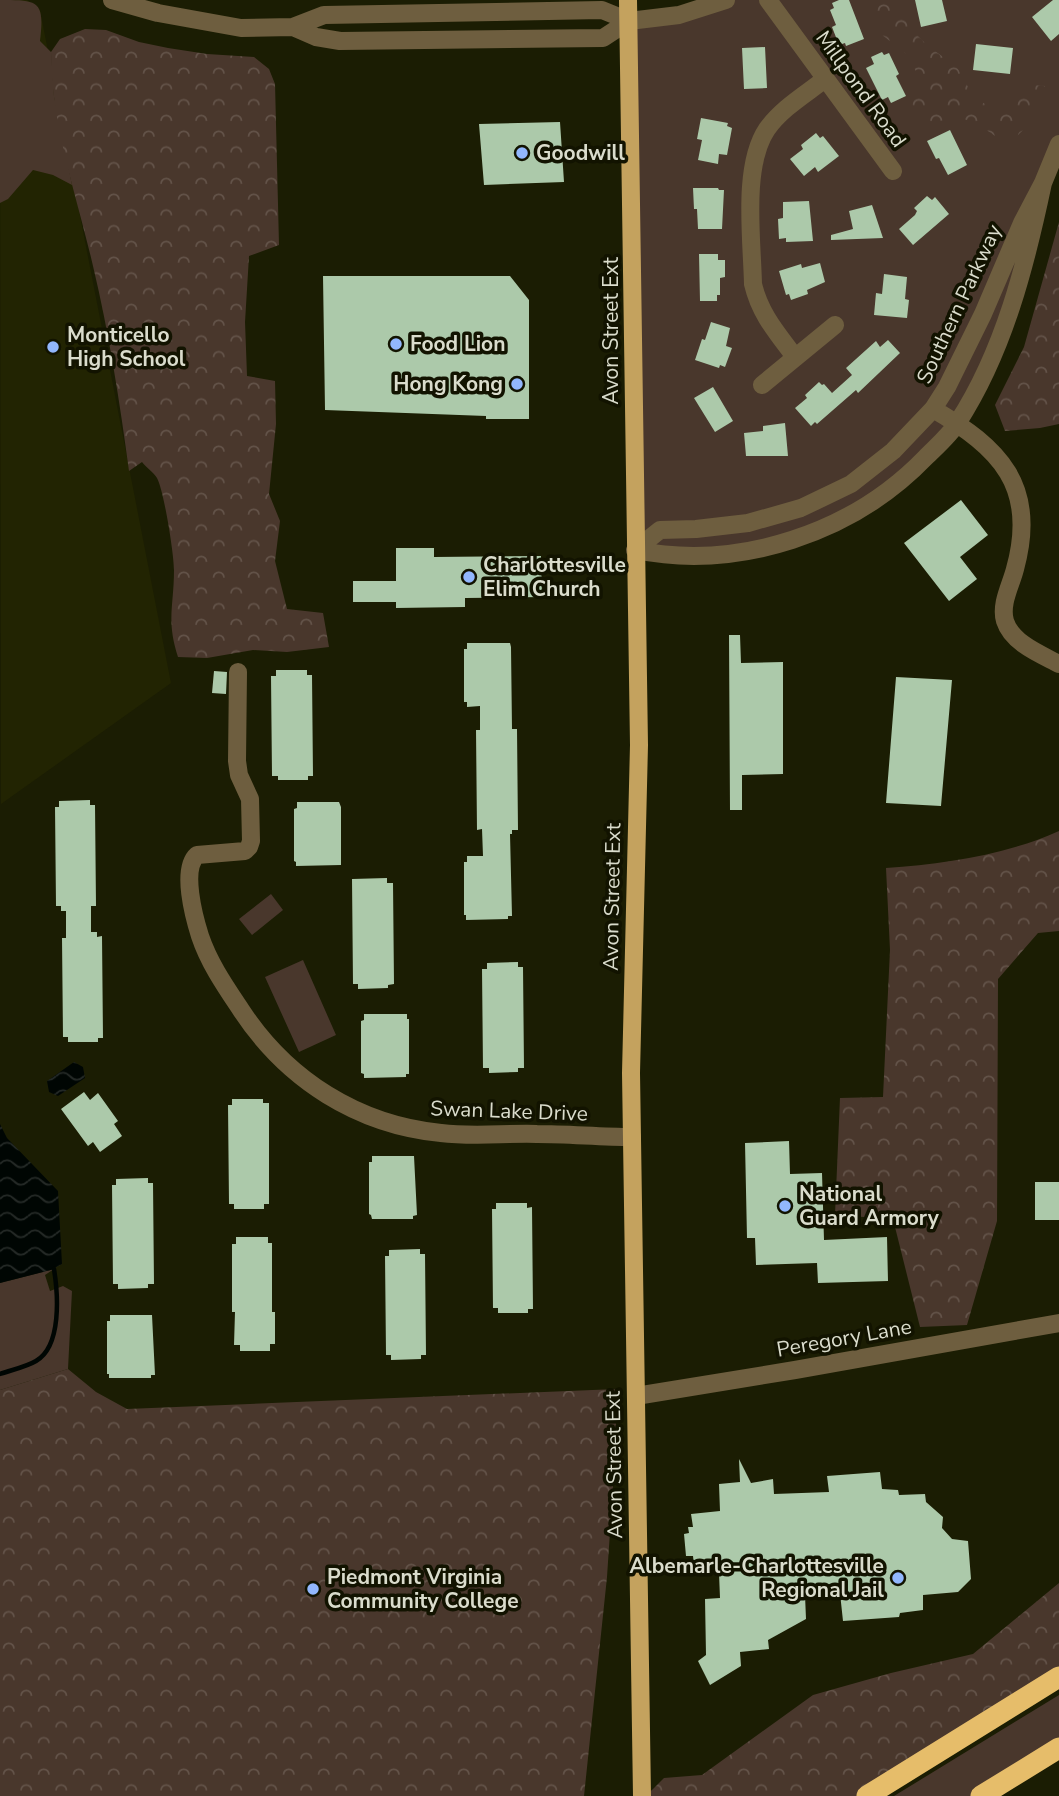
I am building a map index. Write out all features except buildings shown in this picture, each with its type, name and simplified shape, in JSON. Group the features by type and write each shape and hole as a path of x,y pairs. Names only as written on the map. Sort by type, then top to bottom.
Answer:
{"highway":[{"path":"867,1796 1059,1677"},
{"path":"981,1796 1059,1748"}],"main road":[{"name":"Avon Street Ext","path":"628,0 639,745 633,938 632,1137 642,1796"}],"street":[{"path":"112,0 158,13 241,28 293,27 324,15 363,14 602,10 629,21"},
{"path":"293,27 316,37 340,41 603,38 629,21 679,15 726,0"},
{"name":"Millpond Road","path":"768,0 893,171"},
{"path":"795,357 764,317 757,301 753,284 751,176 759,144 768,128 781,114 825,79"},
{"name":"Southern Parkway","path":"635,550 660,530 748,523 788,512 851,484 883,460 933,409 960,363 1059,145"},
{"name":"Southern Parkway","path":"635,550 667,556 691,556 746,551 807,535 848,517 916,468 958,423 991,357 1012,303 1030,242 1043,183"},
{"path":"762,385 835,325"},
{"path":"933,409 958,423 993,450 1009,474 1019,501 1021,524 1020,546 1004,607 1005,621 1018,639 1059,664"},
{"name":"Swan Lake Drive","path":"238,672 237,761 239,775 250,799 251,841 244,851 197,855 190,866 191,899 204,947 214,969 258,1034 281,1059 326,1095 344,1106 390,1124 443,1134 632,1137"},
{"name":"Peregory Lane","path":"636,1396 1059,1323"}],"shaded area":[{"name":"Monticello High School","path":"0,0 27,0 40,10 171,683 1,804"}],"green space":[{"path":"0,0 31,2 40,10 40,41 51,52 54,96 72,185 53,175 33,170 8,199 0,203"},
{"path":"726,0 1059,0 1059,144 1030,242 958,423 894,486 772,546 635,550 629,21"},
{"path":"860,0 904,2 916,34 957,67 973,96 991,108 1010,104 1032,85 1045,86 1030,123 1011,142 995,136 975,122 955,117 930,124 915,120 912,102 920,80 908,55 882,35"},
{"path":"85,29 106,30 139,42 168,48 254,57 269,69 275,84 279,245 249,256 245,322 247,376 275,381 276,424 269,494 280,521 275,561 287,609 323,613 329,647 287,652 253,650 207,658 178,657 171,623 174,562 163,496 157,478 142,462 129,471 104,317 55,106 51,52 60,39"},
{"path":"1059,222 1059,424 1005,431 995,405 1024,347"},
{"path":"1059,831 1059,931 1038,933 998,979 997,1221 967,1325 920,1327 893,1219 835,1215 840,1098 883,1097 890,950 886,868 974,857 1018,846"},
{"path":"271,894 283,910 252,935 239,919"},
{"path":"303,960 336,1035 299,1052 265,977"},
{"path":"54,1269 45,1275 50,1291 63,1286 72,1291 68,1369 0,1390 0,1283"},
{"name":"Piedmont Virginia Community College","path":"68,1369 96,1392 127,1409 617,1389 607,1577 584,1796 0,1796 0,1390"},
{"path":"1059,1583 1059,1677 867,1796 646,1796 664,1778 702,1775 813,1695 973,1654"},
{"path":"1059,1695 1059,1742 971,1796 894,1796"}],"water":[{"path":"74,1062 83,1067 85,1078 58,1096 49,1092 47,1081"},
{"path":"0,1124 7,1138 58,1191 62,1264 51,1270 0,1283"}],"waterway":[{"path":"0,1374 36,1361 50,1344 57,1305 54,1269"}],"place":[{"name":"Goodwill","path":"522,153"},
{"name":"Food Lion","path":"396,344"},
{"name":"Monticello High School","path":"53,347"},
{"name":"Hong Kong","path":"517,384"},
{"name":"Charlottesville Elim Church","path":"469,577"},
{"name":"National Guard Armory","path":"785,1206"},
{"name":"Albemarle-Charlottesville Regional Jail","path":"898,1578"},
{"name":"Piedmont Virginia Community College","path":"313,1589"}]}
